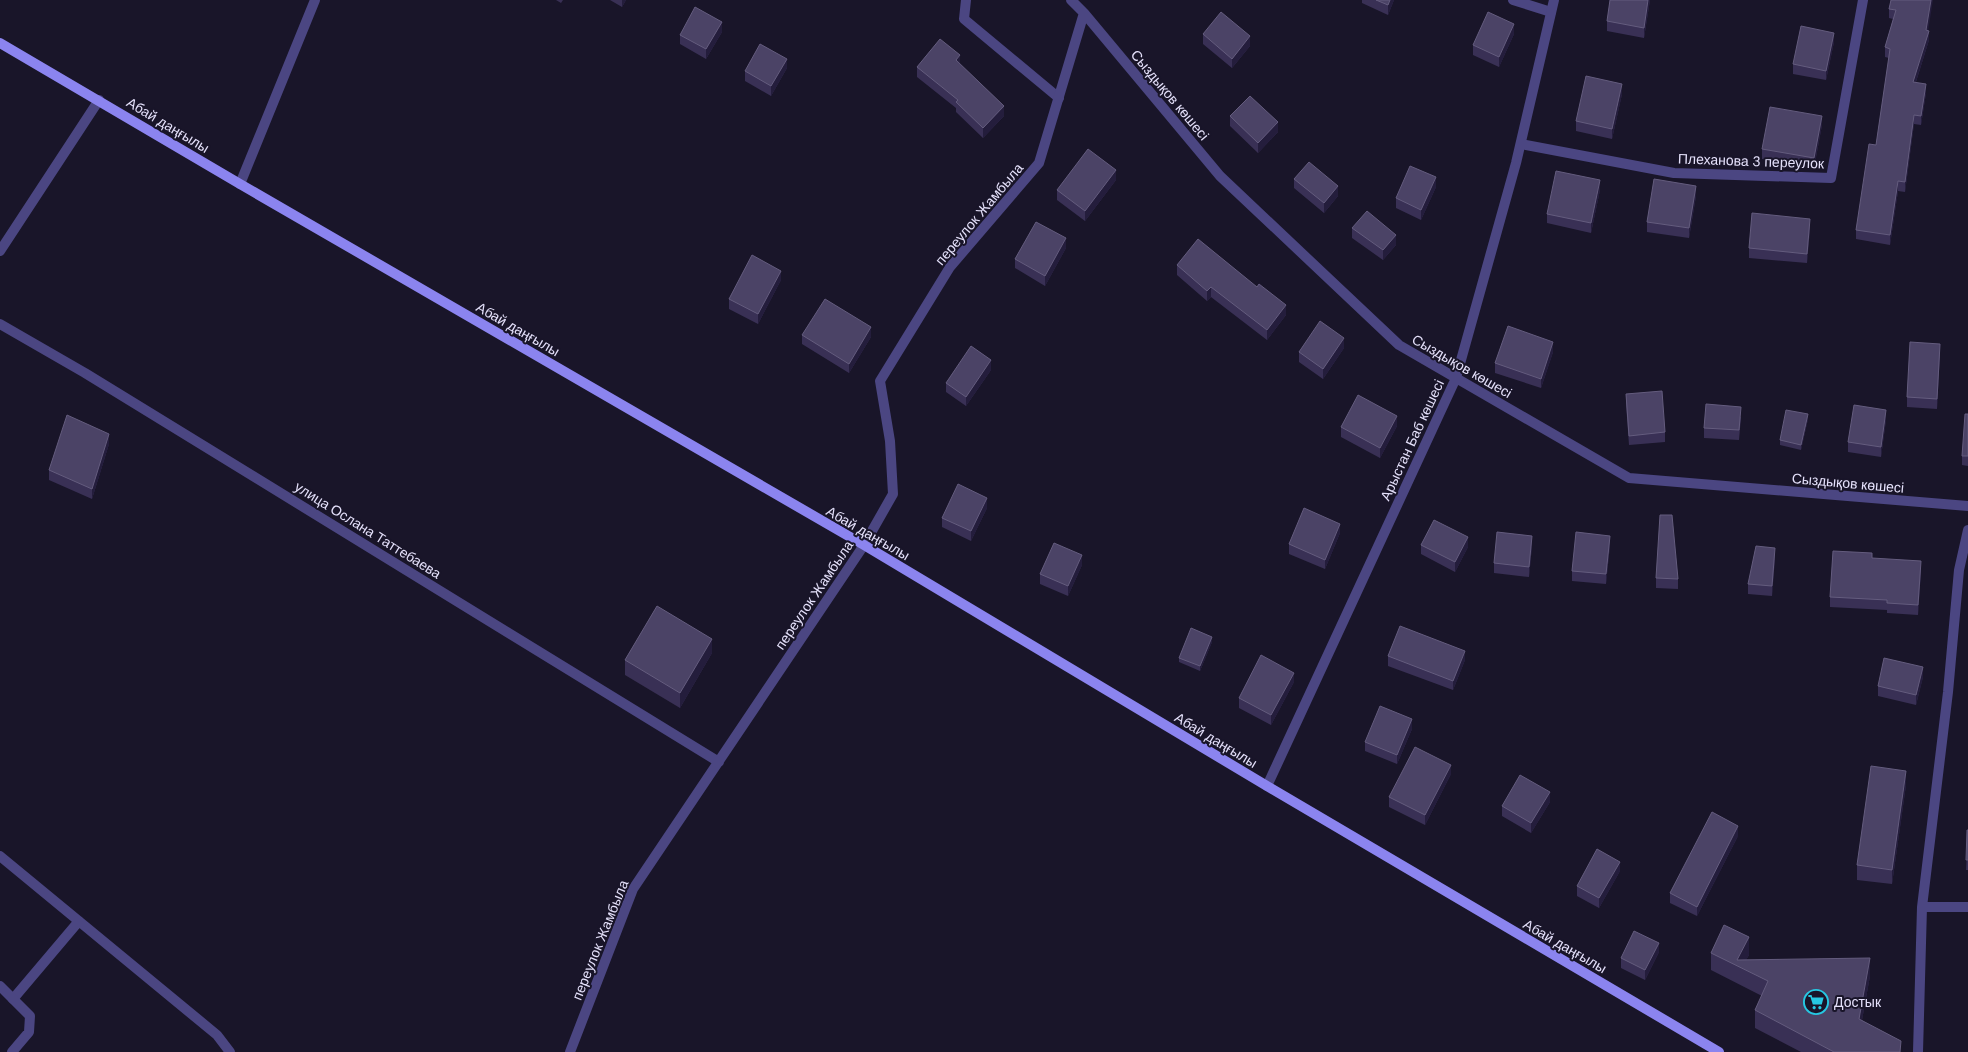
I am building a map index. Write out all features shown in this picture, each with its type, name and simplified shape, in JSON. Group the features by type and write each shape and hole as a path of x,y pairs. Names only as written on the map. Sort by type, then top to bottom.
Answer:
{"street":[{"path":"240,184 315,0"},
{"path":"966,0 964,19 1059,98"},
{"name":"Сыздықов көшесі","path":"1071,0 1084,12 1220,176 1399,345 1629,478 1968,506"},
{"path":"1514,0 1551,12"},
{"name":"Арыстан Баб көшесі","path":"1267,786 1456,378 1521,144 1554,0"},
{"name":"Плеханова 3 переулок","path":"1521,144 1674,173 1832,178 1863,0"},
{"name":"переулок Жамбыла","path":"570,1052 633,889 864,546 893,494 890,441 880,381 950,267 1039,163 1084,12"},
{"name":"Абай даңғылы","path":"0,42 240,184 864,546 1719,1052"},
{"path":"0,251 99,100"},
{"name":"улица Ослана Таттебаева","path":"0,324 93,378 719,762"},
{"path":"1918,1052 1922,907 1948,692 1960,570 1968,530"},
{"path":"0,856 217,1035 230,1052"},
{"path":"1922,907 1968,907"},
{"path":"13,999 79,921"},
{"path":"0,986 30,1016 29,1032 12,1052"}],"building":[{"path":"1376,0 1390,0 1388,5"},
{"path":"1610,0 1648,0 1644,28 1607,21"},
{"path":"1891,0 1931,0 1926,30 1929,31 1913,82 1926,84 1921,116 1914,115 1905,182 1898,181 1890,235 1856,230 1869,144 1876,145 1890,49 1885,47 1896,10 1889,9"},
{"path":"695,7 722,22 706,49 680,35"},
{"path":"1221,12 1250,36 1232,59 1203,34"},
{"path":"1488,12 1514,24 1499,57 1473,45"},
{"path":"1801,26 1834,33 1826,71 1793,64"},
{"path":"940,39 960,55 956,60 1004,106 983,128 956,102 958,100 917,67"},
{"path":"760,44 787,59 771,86 745,71"},
{"path":"1586,76 1622,84 1612,129 1576,121"},
{"path":"1250,96 1278,122 1258,143 1230,116"},
{"path":"1770,107 1822,116 1814,158 1762,149"},
{"path":"1088,149 1116,170 1085,211 1057,190"},
{"path":"1309,162 1338,186 1324,203 1294,179"},
{"path":"1410,166 1436,177 1421,210 1396,198"},
{"path":"1556,171 1600,180 1591,223 1547,214"},
{"path":"1654,179 1696,186 1689,228 1647,222"},
{"path":"1367,211 1396,235 1383,250 1352,228"},
{"path":"1752,213 1810,219 1807,254 1749,248"},
{"path":"1036,222 1066,238 1045,276 1015,259"},
{"path":"1198,239 1257,287 1259,284 1286,305 1267,330 1211,287 1207,291 1177,265"},
{"path":"752,255 781,271 758,314 729,299"},
{"path":"825,299 871,327 849,364 802,335"},
{"path":"1320,321 1344,338 1323,369 1299,352"},
{"path":"1508,326 1553,342 1541,379 1495,363"},
{"path":"1910,342 1940,344 1937,399 1907,397"},
{"path":"971,346 991,360 966,397 946,383"},
{"path":"1662,391 1665,432 1629,436 1626,394"},
{"path":"1358,395 1397,416 1380,448 1341,427"},
{"path":"1706,404 1741,407 1739,430 1704,428"},
{"path":"1854,405 1886,410 1881,447 1848,442"},
{"path":"1786,410 1808,414 1801,445 1780,440"},
{"path":"1965,414 1968,414 1968,456 1962,456"},
{"path":"67,415 109,434 92,489 49,470"},
{"path":"958,484 987,498 971,531 942,518"},
{"path":"1304,508 1340,524 1325,560 1289,544"},
{"path":"1660,515 1672,515 1678,579 1656,578"},
{"path":"1434,520 1468,537 1455,562 1421,545"},
{"path":"1497,532 1532,536 1529,567 1494,563"},
{"path":"1576,532 1610,536 1606,574 1572,571"},
{"path":"1054,543 1082,555 1068,586 1040,574"},
{"path":"1756,546 1775,548 1772,586 1748,584"},
{"path":"1833,551 1872,553 1872,558 1921,561 1918,605 1887,603 1887,600 1830,597"},
{"path":"657,606 712,639 680,693 625,660"},
{"path":"1400,626 1465,651 1453,681 1388,656"},
{"path":"1191,628 1212,637 1200,666 1179,658"},
{"path":"1261,655 1294,673 1271,715 1239,698"},
{"path":"1884,658 1923,667 1916,695 1878,686"},
{"path":"1380,706 1412,719 1397,755 1365,742"},
{"path":"1415,747 1451,765 1425,815 1389,797"},
{"path":"1871,766 1906,771 1892,870 1857,865"},
{"path":"1520,775 1550,792 1531,823 1502,806"},
{"path":"1712,812 1738,826 1697,907 1670,893"},
{"path":"1967,830 1968,860 1966,860"},
{"path":"1597,849 1620,862 1599,898 1577,886"},
{"name":"Достык","path":"1724,925 1749,937 1737,960 1870,958 1859,1019 1901,1041 1900,1052 1834,1052 1755,1010 1768,981 1711,953"},
{"path":"1634,931 1659,943 1645,970 1621,958"}],"place":[{"name":"Достык","path":"1816,1002"}]}
